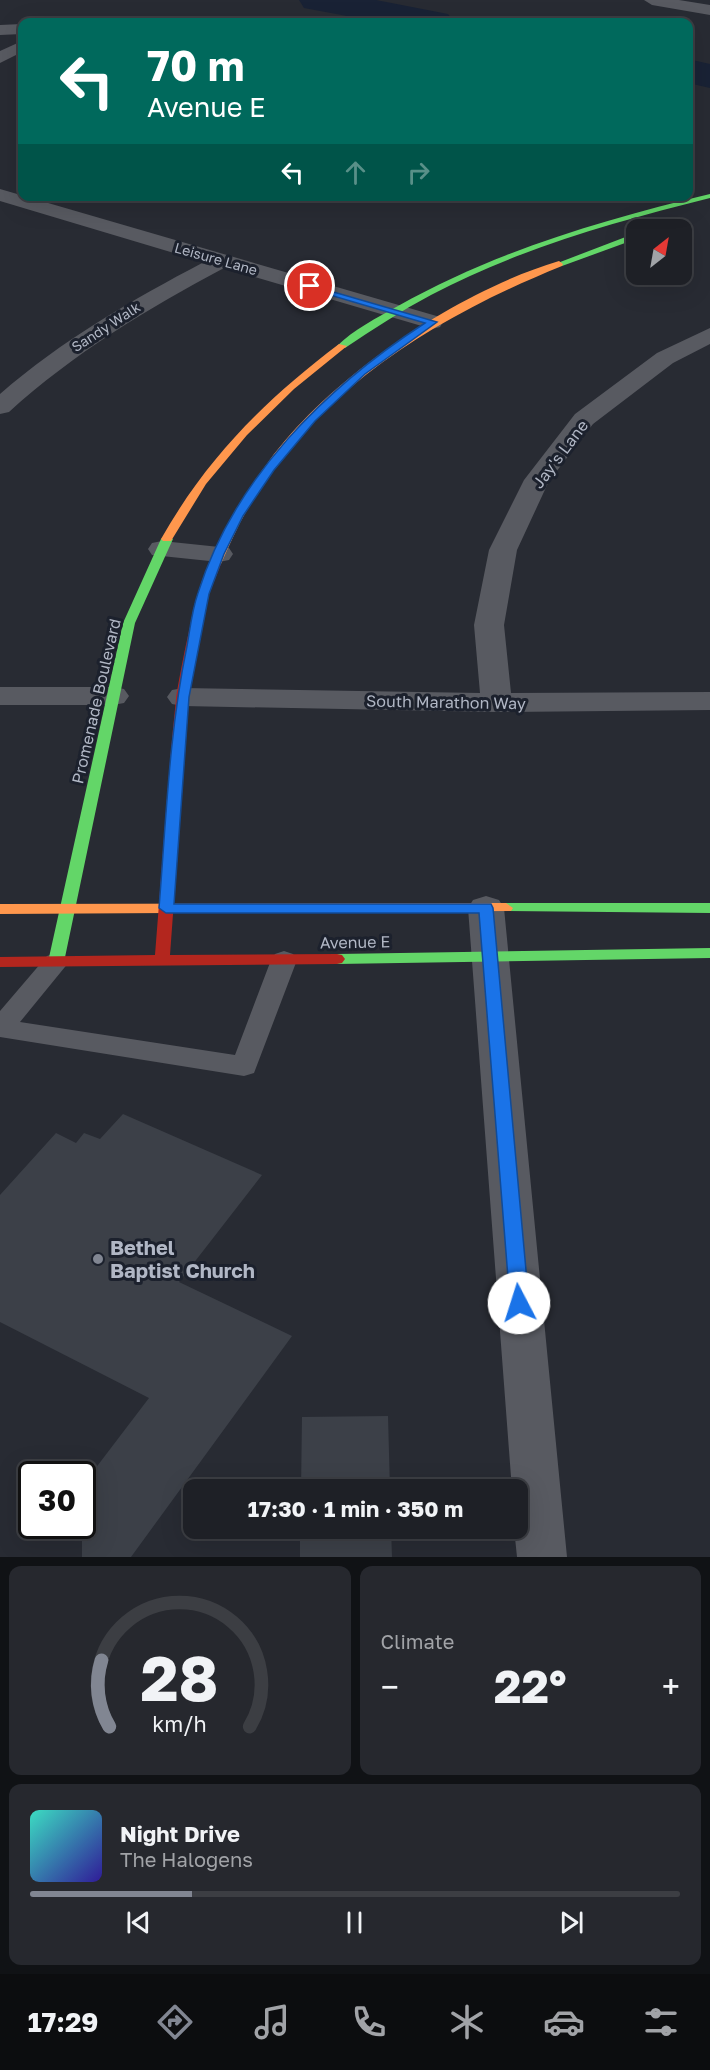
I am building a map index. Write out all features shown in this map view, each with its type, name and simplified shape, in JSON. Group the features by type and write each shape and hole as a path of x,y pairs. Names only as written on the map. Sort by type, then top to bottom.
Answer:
{"street":[{"path":"652,0 710,10"},
{"path":"0,30 18,29"},
{"path":"4,63 18,50"},
{"path":"0,195 18,188"},
{"name":"Leisure Lane","path":"0,195 18,200"},
{"name":"Promenade Boulevard","path":"693,200 710,196"},
{"name":"Leisure Lane","path":"20,201 432,322"},
{"name":"Promenade Boulevard","path":"56,962 129,623 145,582 184,508 244,430 288,389 352,337 454,281 583,228 690,201"},
{"path":"162,962 183,697 203,594 238,516 270,468 312,418 356,376 387,351 432,322 474,299 528,275 626,240"},
{"name":"Sandy Walk","path":"0,407 9,388 114,319 221,261"},
{"name":"Jay's Lane","path":"496,703 489,625 503,550 537,480 584,419 664,358 710,335"},
{"path":"162,549 219,554"},
{"path":"0,696 113,696"},
{"name":"South Marathon Way","path":"183,697 496,703 710,701"},
{"path":"486,908 542,1557"},
{"name":"Avenue E","path":"0,909 710,908"},
{"name":"Avenue E","path":"0,962 162,962 710,953"}],"lane":[{"path":"56,962 0,1028 244,1066 284,960"}],"building":[{"name":"Bethel Baptist Church","path":"123,1114 262,1175 179,1282 292,1336 188,1479 183,1479 183,1486 131,1557 82,1557 82,1539 96,1539 96,1468 149,1398 0,1322 0,1195 56,1133 76,1143 84,1133 100,1139"},
{"path":"388,1416 390,1479 301,1479 302,1417"},
{"path":"300,1539 391,1539 392,1557 300,1557"}],"waterway":[{"path":"317,0 414,18"},
{"path":"693,72 710,76"}],"traffic: fast":[{"path":"693,200 710,196"},
{"path":"342,346 427,293 472,272 566,236 690,201"},
{"path":"559,264 626,240"},
{"path":"56,962 129,623 167,539"},
{"path":"506,908 710,908"},
{"path":"337,959 710,953"}],"traffic: slow":[{"path":"215,564 241,511 273,462 312,418 355,378 402,343 452,312 505,286 559,264"},
{"path":"167,539 201,483 243,432 290,387 342,346"},
{"path":"0,909 506,908"}],"traffic: jam":[{"path":"162,962 183,697 203,594 215,564"},
{"path":"0,962 337,959"}],"place":[{"name":"Bethel Baptist Church","path":"98,1259"}],"route":[{"path":"310,286 432,322 387,351 348,383 312,418 270,468 238,516 219,554 203,594 183,697 166,908 486,908 519,1303"}]}
